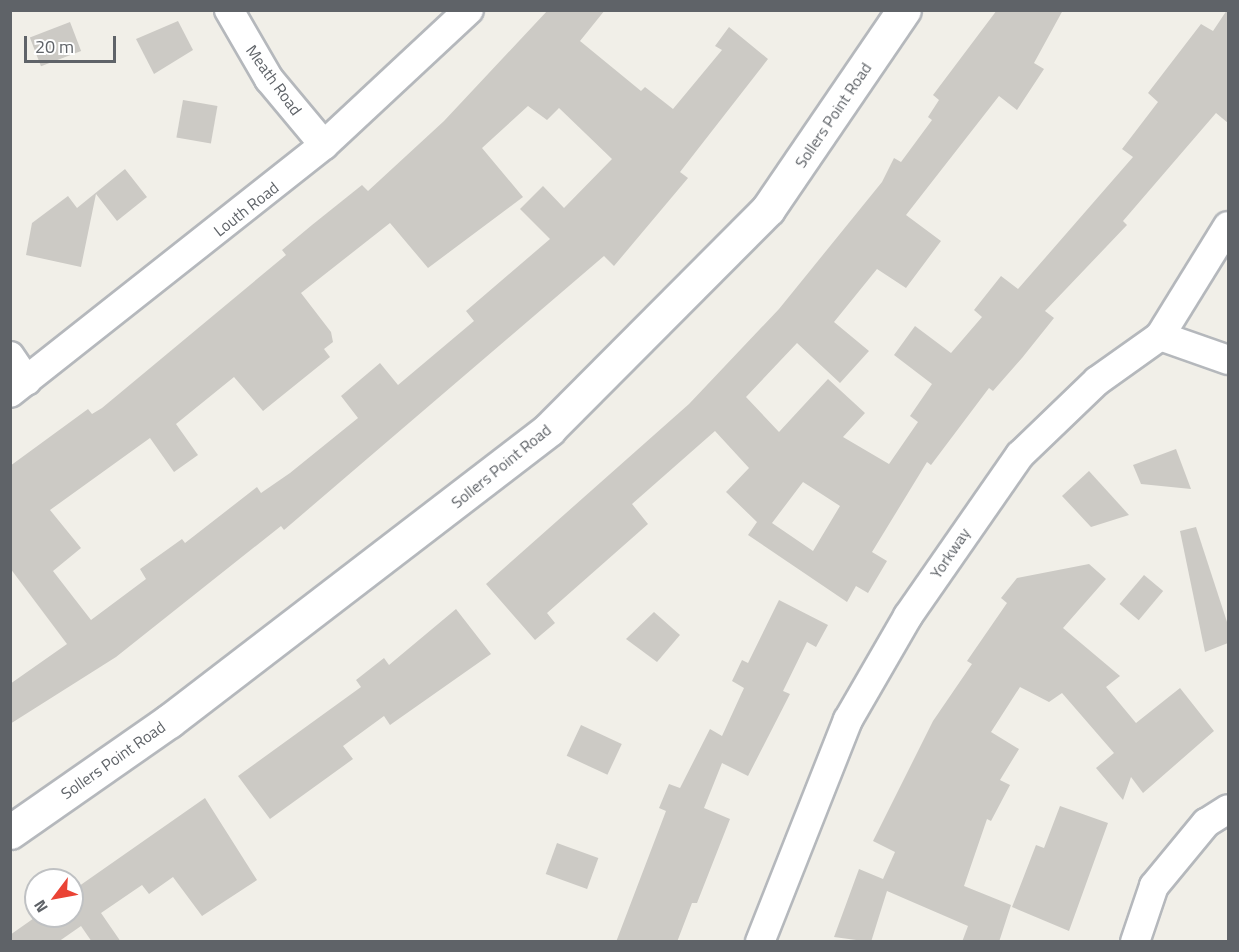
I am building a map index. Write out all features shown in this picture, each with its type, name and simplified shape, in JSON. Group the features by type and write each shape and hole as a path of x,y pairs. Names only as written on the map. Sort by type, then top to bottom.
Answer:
{"main road":[{"name":"Sollers Point Road","path":"10,832 178,714 549,429 768,209 904,10"}],"street":[{"name":"Meath Road","path":"229,10 268,79 324,145"},
{"name":"Louth Road","path":"19,387 324,145 469,10"},
{"name":"Yorkway","path":"760,942 848,720 908,616 1020,455 1097,381 1160,336 1228,226"},
{"path":"1160,336 1228,360"},
{"path":"10,356 19,387"},
{"path":"1135,942 1154,886 1206,822 1228,810"}],"building":[{"path":"548,10 605,10 580,41 641,91 645,87 673,109 722,50 715,46 729,27 768,59 680,172 688,178 614,266 604,256 284,530 281,526 116,657 10,724 10,684 67,644 10,568 10,466 88,409 92,414 102,408 286,255 282,250 362,185 368,191 444,121","holes":["528,106 547,120 559,108 612,159 564,208 543,186 520,209 550,239 466,311 474,321 398,385 380,363 341,396 358,418 290,473 261,493 257,487 185,543 182,539 140,569 146,579 91,620 53,571 81,548 50,510 150,438 174,472 198,455 176,424 234,377 263,411 330,357 324,349 333,342 331,332 301,293 390,223 428,268 523,197 482,148"]},
{"path":"997,10 1063,10 1034,63 1044,69 1017,110 999,96 906,215 941,241 906,288 877,269 834,322 869,351 840,383 797,343 746,397 779,432 828,379 865,413 843,437 889,464 918,422 910,416 932,384 894,355 915,326 951,353 982,317 974,310 1001,276 1018,289 1133,157 1122,149 1158,102 1148,93 1201,24 1213,31 1227,10 1228,123 1216,113 1123,221 1127,225 1045,311 1054,318 1022,358 993,391 989,388 931,465 927,462 872,552 887,561 868,593 856,586 847,602 748,535 757,522 726,492 749,468 715,431 632,504 648,524 547,613 555,623 535,640 486,584 689,404 779,309 882,182 894,158 901,162 932,120 928,117 939,100 933,95","holes":["803,482 840,506 813,551 772,523"]},
{"path":"178,21 193,50 154,74 136,39"},
{"path":"70,22 81,51 41,66 30,37"},
{"path":"183,100 217,106 211,144 176,137"},
{"path":"125,169 147,197 117,221 96,194 81,267 26,255 32,223 68,196 77,208"},
{"path":"1176,449 1191,489 1141,484 1133,465"},
{"path":"1089,471 1129,515 1091,527 1062,496"},
{"path":"1196,527 1228,625 1228,643 1205,652 1180,531"},
{"path":"1089,564 1106,579 1063,628 1120,676 1106,687 1136,723 1180,688 1214,731 1143,793 1131,777 1123,800 1096,768 1114,753 1062,693 1049,702 1020,687 991,732 1019,749 1000,780 1010,785 991,821 987,819 964,886 1011,905 999,942 962,942 968,926 887,891 871,942 834,937 859,869 883,879 895,852 873,841 933,721 972,664 967,661 1007,603 1001,598 1017,578"},
{"path":"1144,575 1163,591 1139,620 1120,604"},
{"path":"779,600 828,625 816,647 807,642 783,691 790,694 748,776 722,763 704,808 730,819 697,903 692,903 677,942 616,942 666,811 659,808 669,784 680,788 710,729 722,736 744,688 732,681 742,660 748,663"},
{"path":"456,609 491,654 390,725 384,716 343,746 353,759 270,819 238,776 361,687 356,680 384,658 389,665"},
{"path":"654,612 680,635 657,662 626,639"},
{"path":"581,725 622,744 607,775 567,756"},
{"path":"205,798 257,880 202,916 173,877 149,894 142,885 101,913 121,942 92,942 82,928 84,883"},
{"path":"1060,806 1108,823 1069,931 1012,907 1036,845 1044,848"},
{"path":"557,843 598,858 587,889 546,874"},
{"path":"24,925 24,928 78,928 58,942 10,942 10,935"}]}
